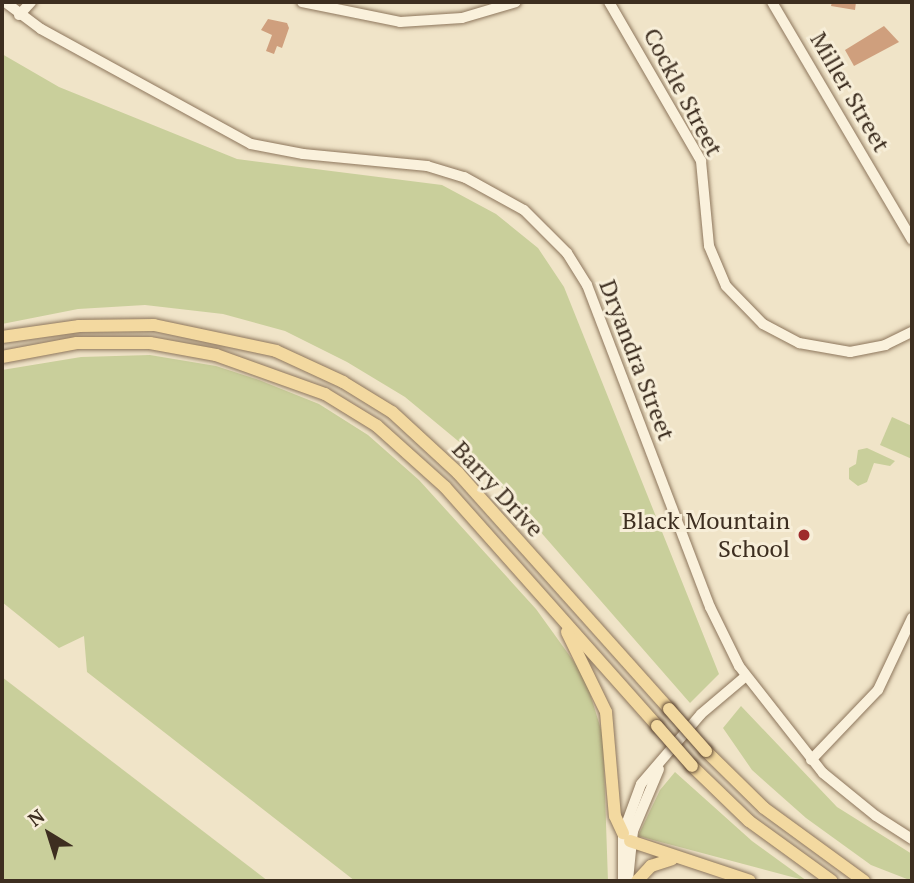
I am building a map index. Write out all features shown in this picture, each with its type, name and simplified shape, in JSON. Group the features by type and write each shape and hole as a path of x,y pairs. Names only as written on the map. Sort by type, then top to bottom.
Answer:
{"main road":[{"name":"Barry Drive","path":"2,337 79,326 154,325 276,351 344,382 392,412 457,473 706,751 764,808 864,881"},
{"name":"Barry Drive","path":"2,357 77,343 150,343 216,355 325,394 377,426 445,487 692,766 749,821 832,881"},
{"path":"549,603 592,675 606,712 615,816 627,837 676,859 750,881"},
{"path":"637,881 651,866 676,859"}],"street":[{"name":"Dryandra Street","path":"5,2 19,15 251,144 303,155 427,166 464,177 524,210 567,253 587,285 710,607 746,676 811,760 876,816 912,839"},
{"path":"19,15 31,2"},
{"path":"302,2 400,22 462,18 516,2"},
{"name":"Cockle Street","path":"609,2 701,161 709,246 726,286 763,324 799,343 850,352 885,345 912,332"},
{"name":"Miller Street","path":"772,2 912,240"},
{"name":"Dryandra Street","path":"2,12 19,15"},
{"path":"811,760 871,699 909,639 912,618"},
{"path":"625,881 627,837 667,754 710,704 746,676"}],"green space":[{"path":"2,54 59,87 237,159 442,185 496,214 538,248 564,287 719,674 690,703 469,450 405,397 347,362 285,331 223,314 145,305 78,309 2,324"},
{"path":"150,355 216,366 259,380 319,404 368,435 419,480 536,609 585,677 603,736 608,881 355,881 87,672 84,636 59,648 2,602 2,370 81,357"},
{"path":"892,417 912,426 912,459 880,445"},
{"path":"867,448 895,461 890,466 874,463 867,482 858,486 849,479 849,468 856,464 858,450"},
{"path":"2,677 268,881 2,881"},
{"path":"741,706 837,807 912,854 912,881 871,865 806,818 752,770 723,728"},
{"path":"675,772 752,841 807,881 638,836 660,790"}],"building":[{"path":"832,2 856,2 855,10 831,6"},
{"path":"268,19 287,23 289,28 282,48 277,46 274,54 266,51 272,35 261,30"},
{"path":"884,26 899,42 854,66 845,50"}],"place":[{"name":"Black Mountain School","path":"804,535"}]}
